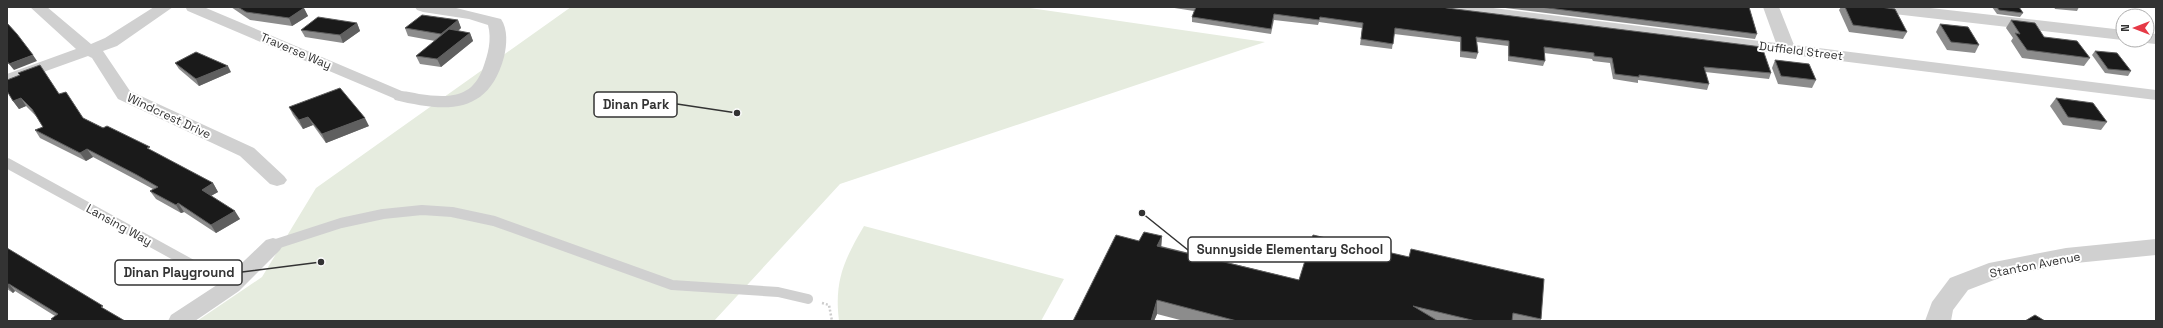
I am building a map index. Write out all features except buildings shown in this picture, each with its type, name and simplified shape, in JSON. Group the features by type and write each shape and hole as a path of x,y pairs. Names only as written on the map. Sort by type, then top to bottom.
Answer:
{"street":[{"name":"Windcrest Drive","path":"38,7 79,44 98,55 124,95 247,152 277,180"},
{"path":"7,80 90,51 111,42 165,7"},
{"path":"401,96 428,101 449,101 472,96 486,82 497,52 498,32 494,22 471,15 423,7"},
{"name":"Duffield Street","path":"1446,7 2156,95"},
{"path":"1772,7 1788,49"},
{"path":"179,321 231,286 273,245"},
{"name":"Stanton Avenue","path":"1938,321 1941,308 1959,284 1998,270 2066,256 2156,247"}],"lane":[{"name":"Traverse Way","path":"191,7 204,11 401,96"},
{"path":"1877,7 2115,34"},
{"name":"Lansing Way","path":"7,163 231,286"},
{"path":"273,245 341,223 384,214 422,210 452,212 494,221 672,285 778,292 808,299"}],"path":[{"path":"808,299 829,306 832,321"}],"shaded area":[{"path":"571,7 1023,7 1265,42 840,184 714,321 197,321 262,277 316,188"},
{"path":"864,226 1064,279 1041,321 839,321 839,282 846,260"}],"place":[{"name":"Dinan Park","path":"737,113"},
{"name":"Sunnyside Elementary School","path":"1142,213"},
{"name":"Dinan Playground","path":"321,262"}]}
